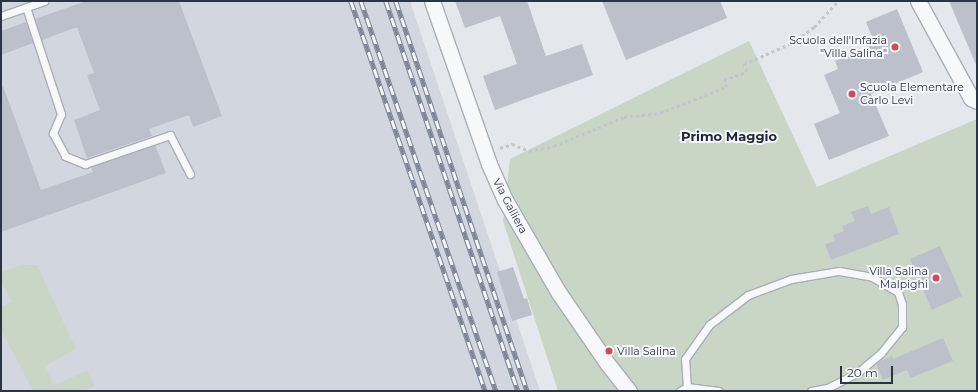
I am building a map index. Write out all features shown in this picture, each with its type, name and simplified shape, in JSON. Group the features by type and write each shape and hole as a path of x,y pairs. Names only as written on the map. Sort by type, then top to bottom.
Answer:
{"street":[{"name":"Via Galliera","path":"432,1 488,164 505,200 559,293 607,363 629,391"},
{"path":"918,1 971,98 977,101"}],"lane":[{"path":"1,16 44,1"},
{"path":"26,7 61,114 53,133 65,156 85,164 170,134 190,174"},
{"path":"687,387 686,359 710,326 748,295 791,280 839,271 872,277 898,292 902,304 902,327 881,353 857,373 827,388 811,391"},
{"path":"680,391 687,387 719,391"}],"path":[{"path":"498,148 512,144 529,151 554,146 624,117 660,113 726,87 724,80 746,72 744,64 792,44 814,27 838,1"}],"shaded area":[{"path":"1,1 410,1 540,391 1,391"}],"green space":[{"path":"749,41 817,187 977,119 977,391 558,391 503,221 510,159"},
{"path":"21,265 37,265 76,349 45,366 54,385 87,371 95,386 83,391 33,391 1,330 1,307 12,302 1,281 1,273"}],"building":[{"path":"86,1 179,1 222,116 193,127 189,115 149,129 152,136 87,158 74,120 100,110 87,75 94,73 77,27 42,40 35,19"},
{"path":"455,1 527,1 546,56 582,44 593,75 495,110 483,76 517,64 500,16 465,28"},
{"path":"602,1 720,1 727,18 626,60"},
{"path":"949,1 977,1 977,67"},
{"path":"897,9 923,72 871,94 889,136 829,160 814,124 840,113 824,75 838,69 835,61 875,44 866,22"},
{"path":"26,22 33,43 1,55 1,31"},
{"path":"1,86 3,86 41,190 93,172 91,167 155,145 166,173 1,232"},
{"path":"868,206 871,214 889,207 899,234 831,260 825,244 835,241 833,235 844,231 842,226 855,221 851,212"},
{"name":"Villa Salina Malpighi","path":"940,246 962,296 932,310 910,259"},
{"path":"513,267 524,299 527,298 532,315 512,321 497,272"},
{"path":"943,338 953,361 910,378 907,370 883,380 876,364 892,356 893,359"}],"railway":[{"path":"351,1 485,391"},
{"path":"361,1 496,391"},
{"path":"386,1 518,391"},
{"path":"396,1 527,391"}],"place":[{"name":"Scuola dell'Infazia \"Villa Salina\"","path":"895,47"},
{"name":"Scuola Elementare Carlo Levi","path":"852,94"},
{"name":"Villa Salina Malpighi","path":"936,278"},
{"name":"Villa Salina","path":"609,351"}],"district":[{"name":"Primo Maggio","path":"729,136"}]}
